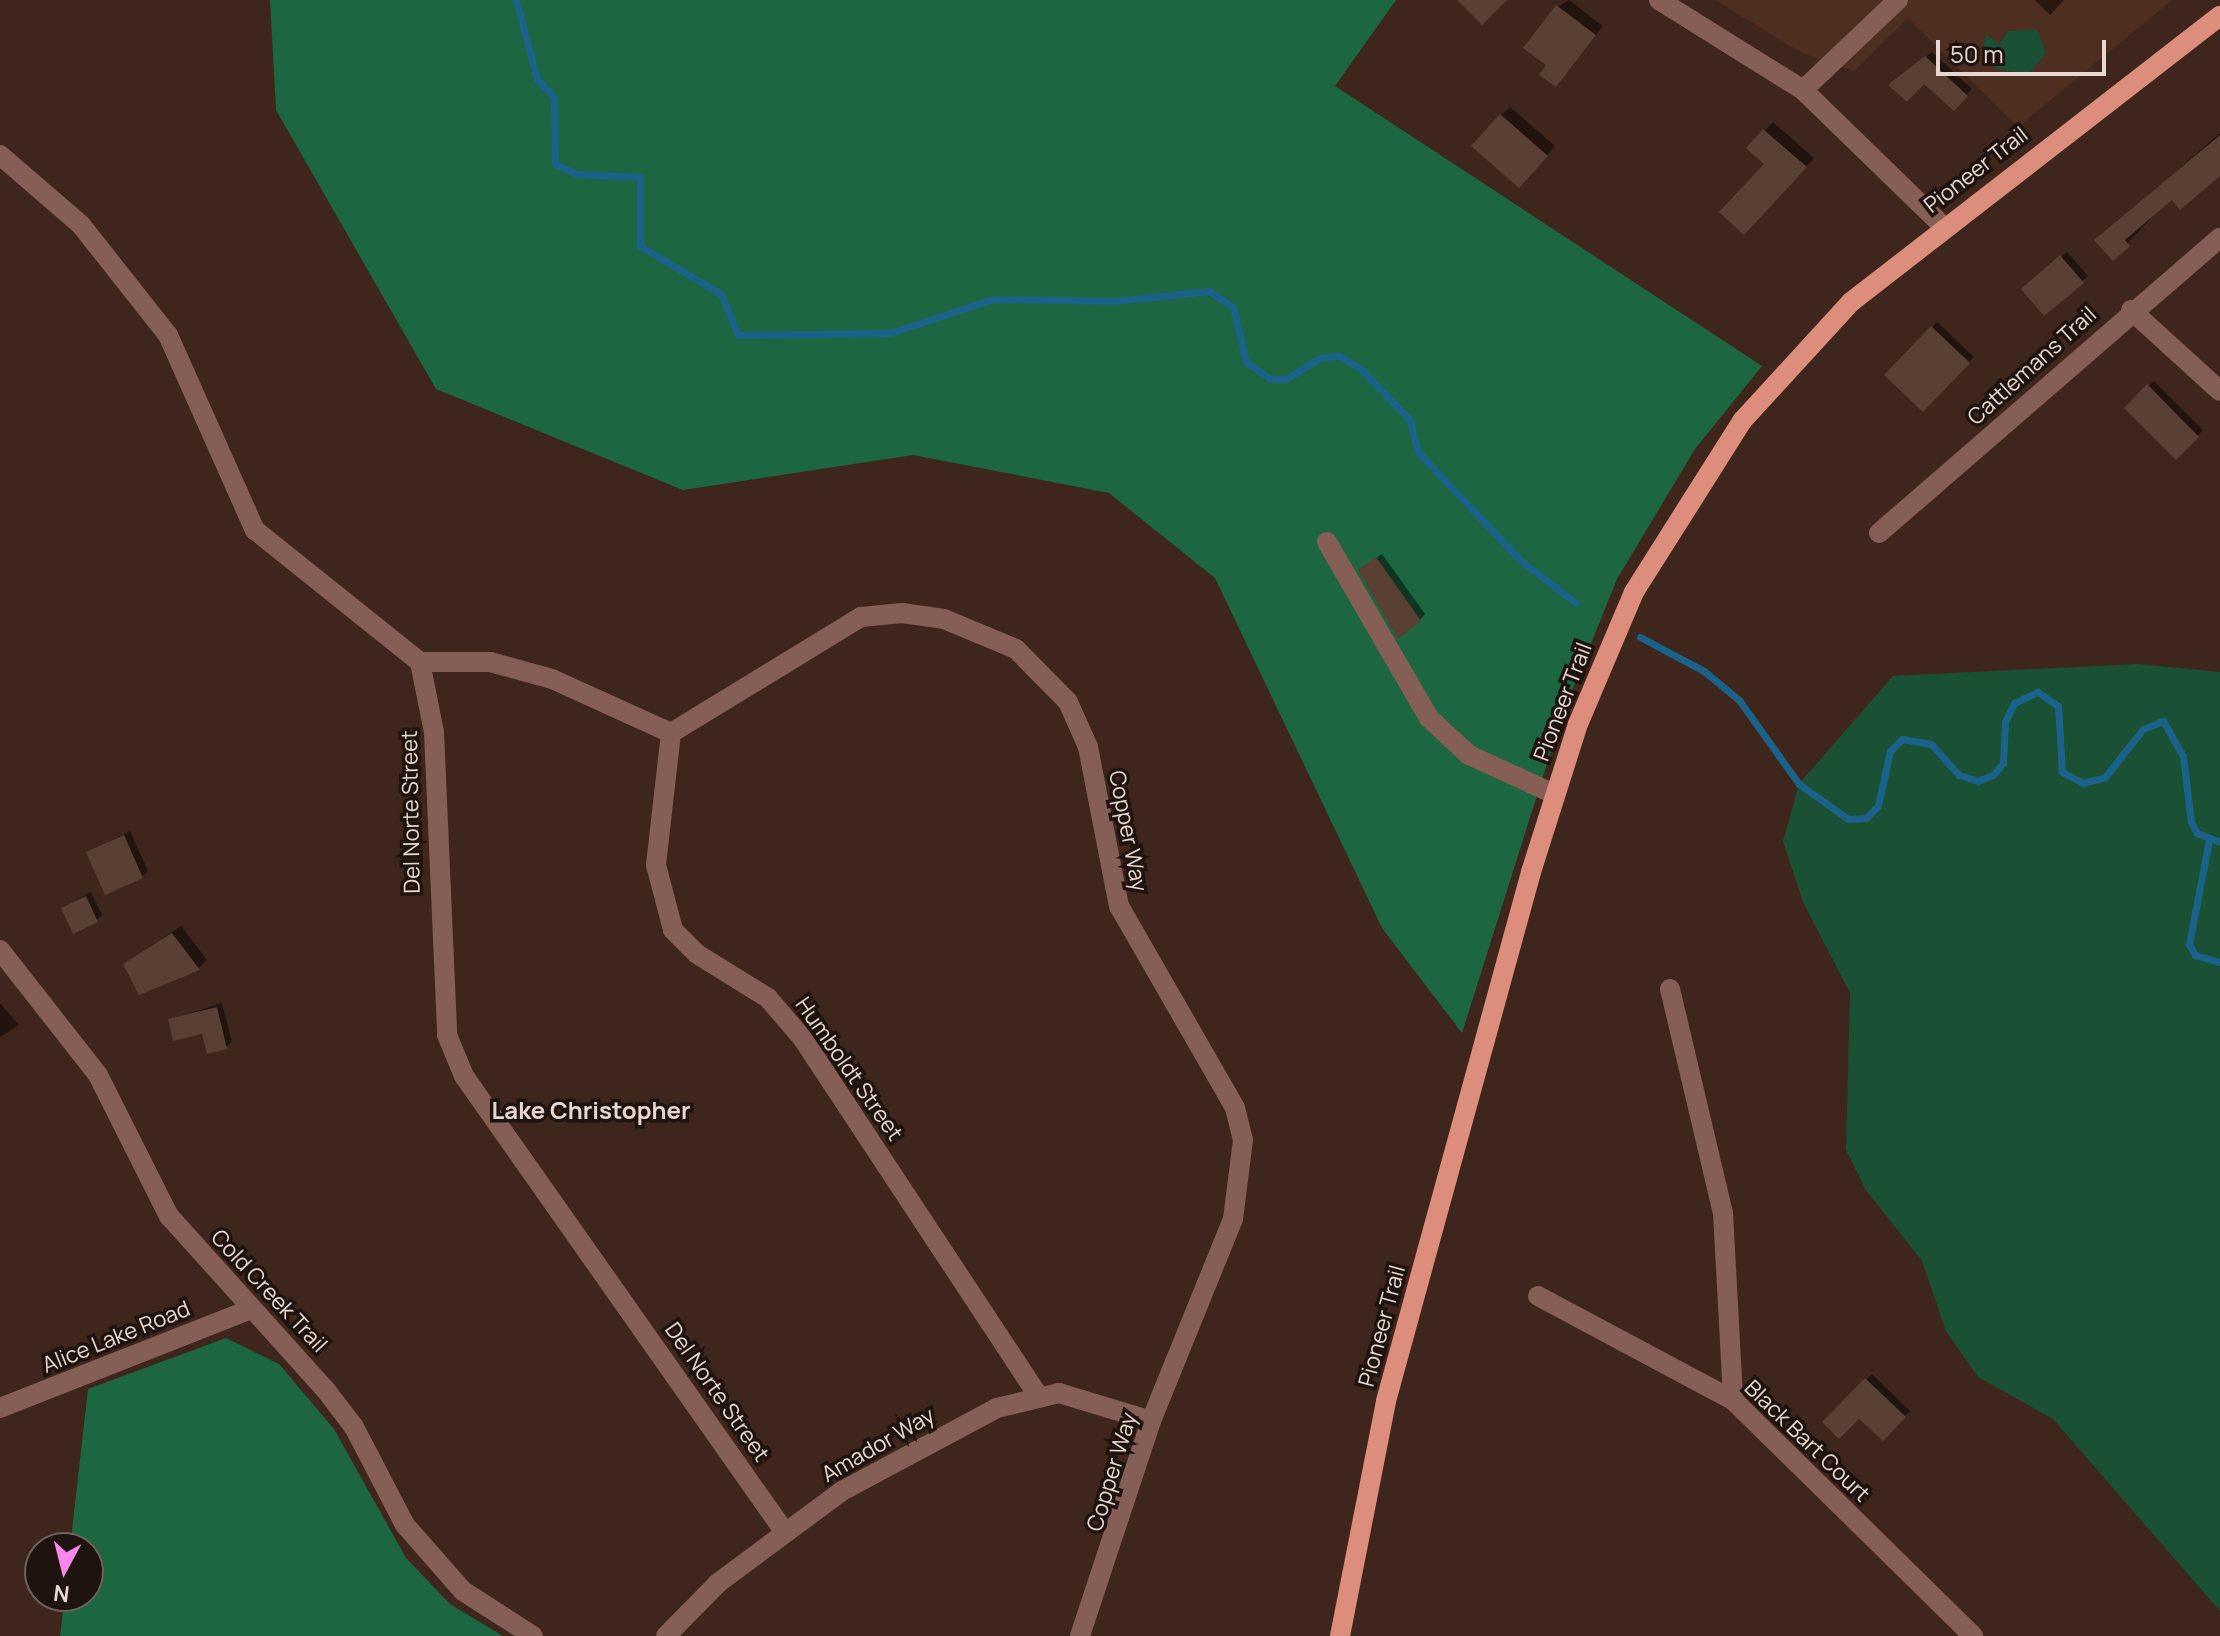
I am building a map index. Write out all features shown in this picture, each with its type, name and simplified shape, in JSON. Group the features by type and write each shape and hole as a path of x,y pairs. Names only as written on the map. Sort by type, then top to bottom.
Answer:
{"main road":[{"name":"Pioneer Trail","path":"1340,1636 1386,1401 1554,794 1607,650 1695,487 1810,343 1943,226 2220,16"}],"street":[{"path":"1659,0 1803,90 1943,226"},
{"path":"1803,90 1898,0"},
{"path":"0,155 81,225 168,335 255,530 420,662 490,662 552,679 671,733"},
{"name":"Cattlemans Trail","path":"1879,533 2131,310 2220,238"},
{"path":"2131,310 2220,391"},
{"path":"1327,542 1429,718 1469,755 1554,794"},
{"name":"Copper Way","path":"671,733 861,617 902,613 944,619 1016,649 1068,702 1088,747 1119,906 1235,1108 1243,1140 1233,1219 1151,1421 1080,1636"},
{"name":"Del Norte Street","path":"420,662 434,732 447,1035 464,1076 784,1531"},
{"name":"Humboldt Street","path":"671,733 656,865 673,930 697,954 768,998 803,1039 1037,1394"},
{"name":"Cold Creek Trail","path":"0,950 98,1075 169,1216 354,1427 405,1525 434,1562 533,1636"},
{"path":"1670,989 1723,1213 1733,1400"},
{"name":"Black Bart Court","path":"1538,1296 1733,1400 1973,1636"},
{"name":"Alice Lake Road","path":"0,1408 249,1310"},
{"name":"Amador Way","path":"666,1636 784,1531 922,1444 1037,1394 1059,1393 1151,1421"}],"shaded area":[{"path":"1715,0 2172,0 2018,127 1908,18 1854,71 1802,53"}],"green space":[{"path":"270,0 1396,0 1335,86 1762,366 1695,449 1617,579 1563,713 1462,1033 1382,928 1215,578 1109,493 913,455 683,490 436,389 276,110"},
{"path":"2037,30 2046,53 2029,74 1997,69 1982,56 1986,34 1999,44 2008,31"},
{"path":"2138,664 2220,672 2220,1611 2053,1419 1978,1377 1946,1331 1922,1261 1866,1190 1846,1150 1850,993 1803,902 1783,841 1799,784 1893,676"},
{"path":"226,1338 279,1364 334,1429 406,1558 450,1604 503,1636 60,1636 63,1612 104,1612 104,1532 72,1532 88,1389"}],"building":[{"path":"1457,0 1507,0 1482,25"},
{"path":"1556,5 1596,35 1556,87 1539,75 1546,65 1523,48"},
{"path":"1925,56 1968,96 1954,111 1924,84 1907,102 1888,85"},
{"path":"1500,114 1548,156 1519,188 1471,146"},
{"path":"1763,129 1807,167 1744,235 1719,212 1764,164 1746,148"},
{"path":"2220,135 2220,176 2180,210 2172,200 2125,240 2130,246 2113,261 2094,240"},
{"path":"2060,255 2084,283 2044,316 2021,289"},
{"path":"1931,326 1970,363 1923,412 1884,375"},
{"path":"2147,384 2199,437 2176,460 2124,408"},
{"path":"1376,557 1421,621 1398,639 1358,570"},
{"path":"124,835 143,878 105,895 86,852"},
{"path":"86,896 98,922 73,934 61,908"},
{"path":"172,933 200,970 139,995 123,964"},
{"path":"217,1007 227,1049 207,1054 202,1034 173,1041 168,1019"},
{"path":"1865,1378 1906,1417 1883,1441 1859,1419 1839,1439 1822,1422"}],"waterway":[{"path":"516,0 537,79 554,97 555,164 576,174 640,177 640,246 721,294 738,335 890,333 993,299 1115,301 1209,291 1233,307 1246,362 1270,379 1286,379 1319,358 1339,356 1360,368 1410,420 1418,452 1521,561 1576,603"},
{"path":"1640,637 1704,671 1739,700 1799,784 1848,819 1866,818 1878,806 1890,751 1902,739 1931,744 1959,775 1978,781 1993,775 2003,763 2005,722 2014,703 2038,692 2058,706 2062,772 2083,783 2105,777 2143,729 2163,721 2183,756 2191,822 2197,833 2220,842"},
{"path":"2209,840 2189,944 2195,955 2220,962"}],"district":[{"name":"Lake Christopher","path":"591,1110"}]}
